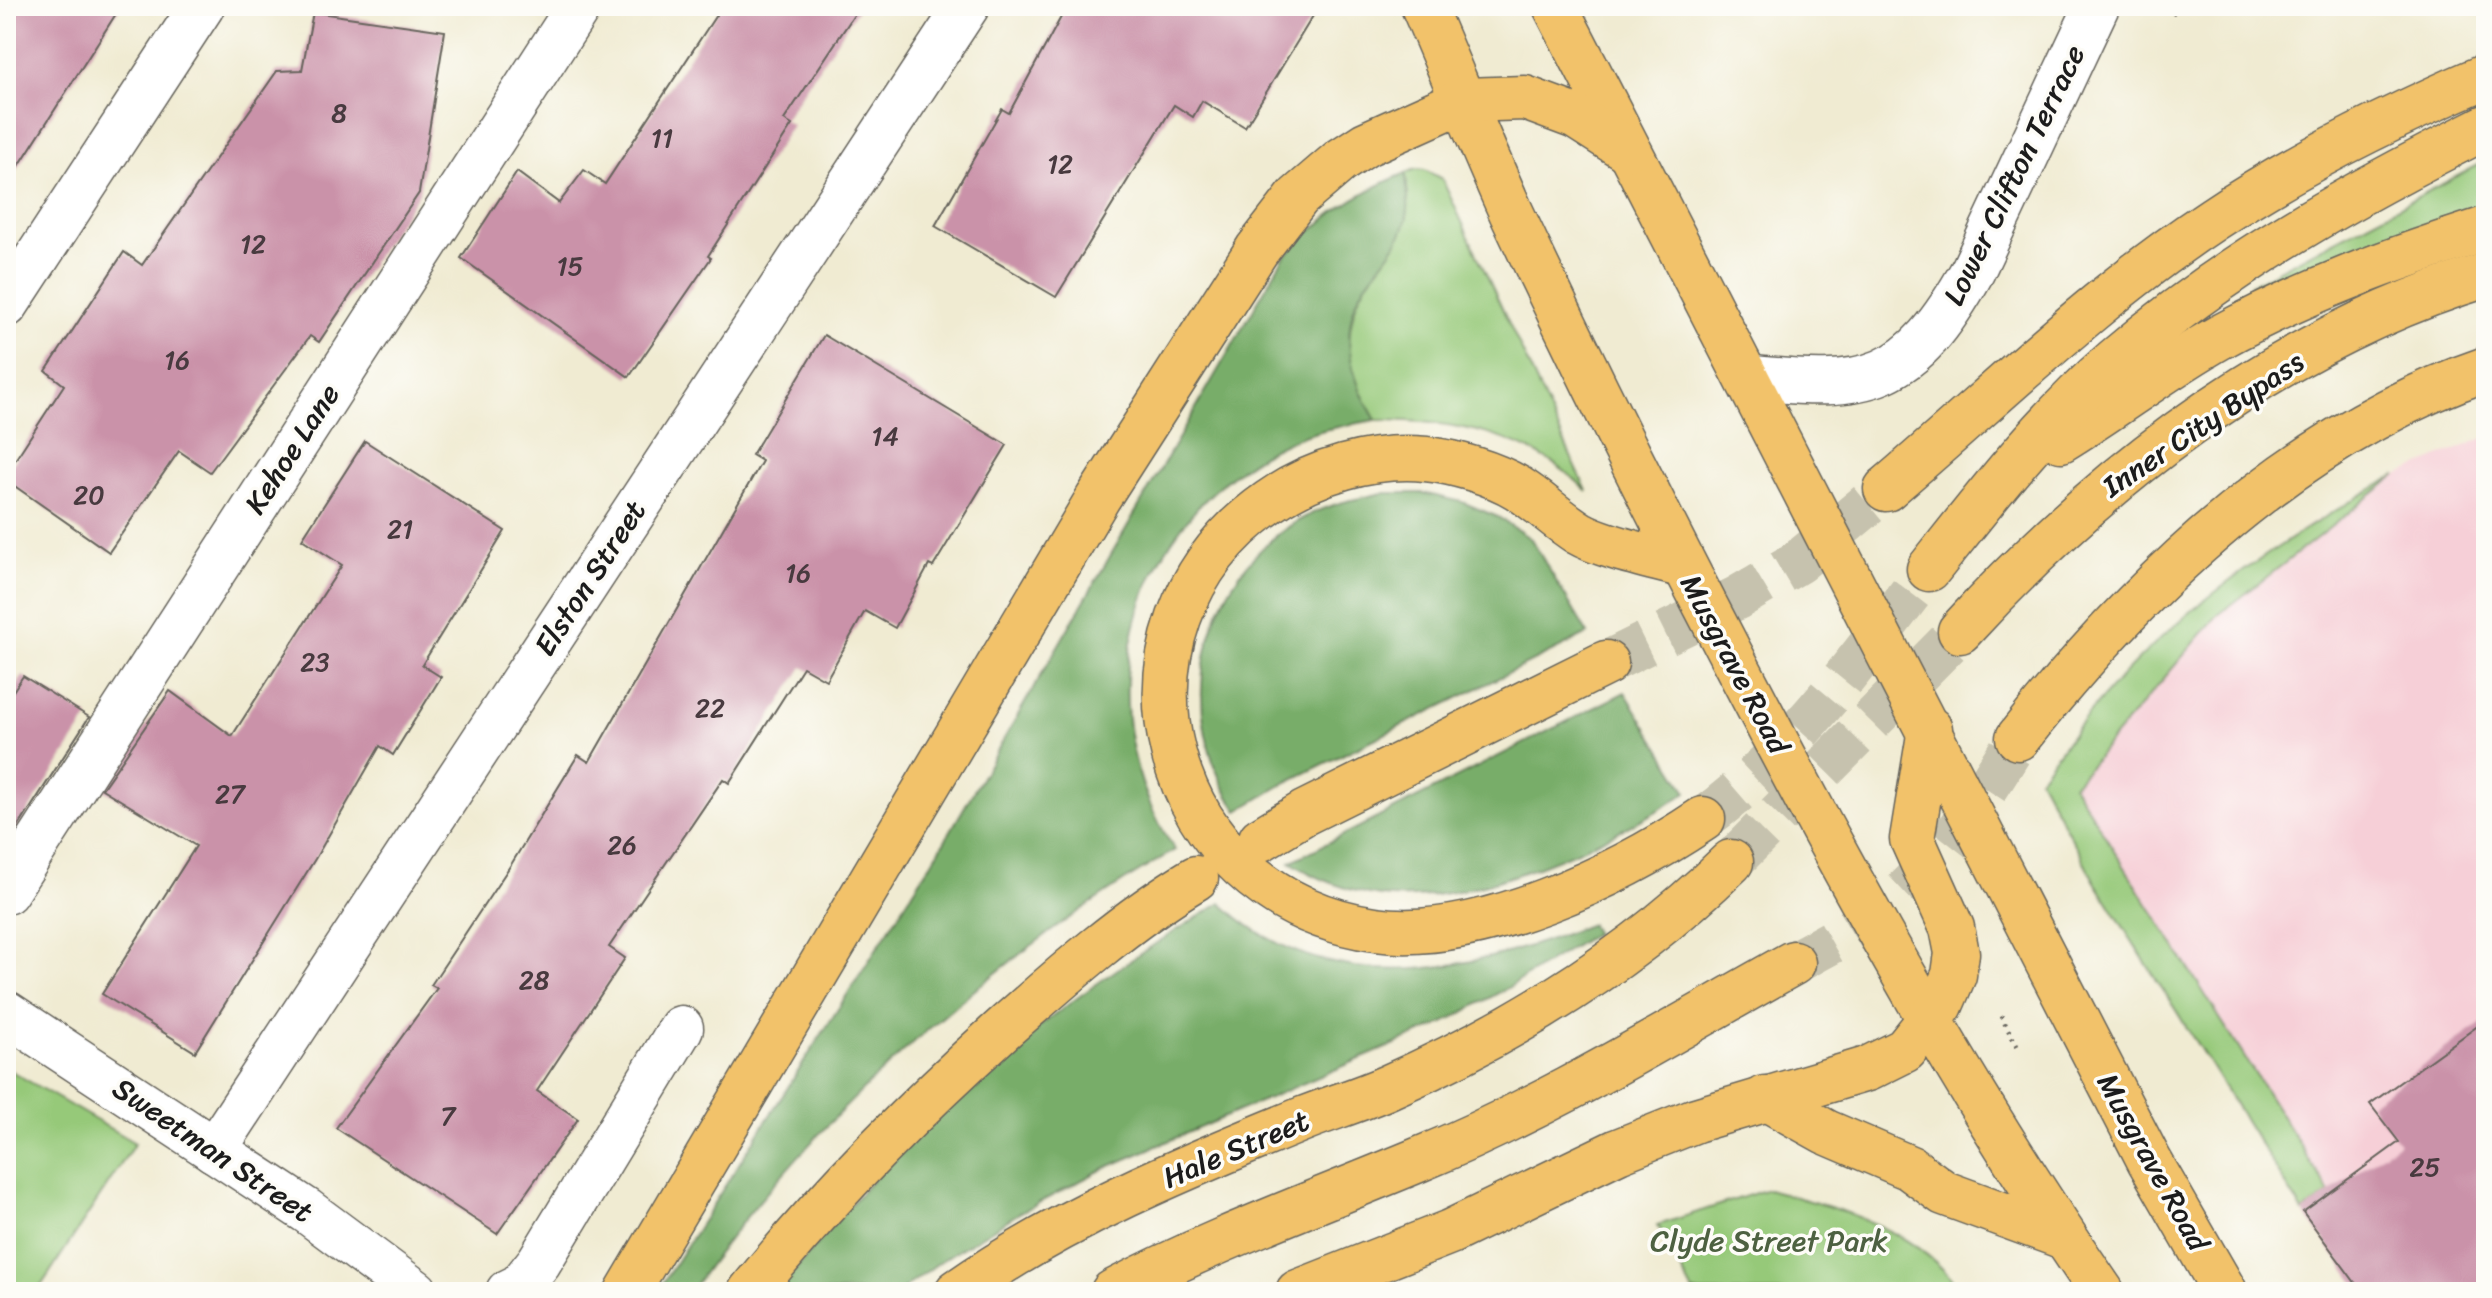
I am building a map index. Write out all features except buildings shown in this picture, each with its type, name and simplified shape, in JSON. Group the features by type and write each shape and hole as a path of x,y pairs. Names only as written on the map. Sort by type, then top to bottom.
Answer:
{"main road":[{"name":"Musgrave Road","path":"1423,6 1511,211 1684,566 1929,1022 2102,1292"},
{"name":"Musgrave Road","path":"1555,6 1626,149 1930,729 2149,1160 2225,1292"},
{"path":"1886,489 2139,273 2213,218 2290,172 2486,76"},
{"path":"627,1292 1090,511 1257,250 1298,197 1340,161 1366,144 1464,100 1525,98 1576,117 1626,149"},
{"path":"1929,569 2001,477 2114,361 2195,296 2258,252 2359,191 2486,127"},
{"path":"2001,477 2180,360 2252,320 2305,294 2400,257 2486,229"},
{"name":"Inner City Bypass","path":"1960,631 2012,575 2118,478 2250,384 2389,311 2486,275"},
{"path":"2018,738 2074,667 2206,534 2278,481 2377,417 2486,369"},
{"path":"1684,566 1581,534 1515,486 1472,469 1426,459 1390,460 1327,472 1287,489 1248,517 1218,548 1193,582 1175,625 1166,670 1166,716 1174,763 1193,805 1218,844 1240,866 1290,903 1332,921 1378,930 1425,931 1541,903 1606,876 1703,819"},
{"path":"1261,839 1304,813 1606,663"},
{"path":"1298,1292 1450,1232 1618,1151 1696,1120 1886,1062 1905,1050 1929,1022 1954,975 1957,953 1952,928 1912,839 1930,729"},
{"name":"Hale Street","path":"957,1292 1118,1200 1219,1154 1387,1087 1522,1020 1614,961 1676,915 1731,862"},
{"path":"750,1292 797,1233 943,1083 1094,950 1150,906 1196,878"},
{"path":"1113,1292 1251,1226 1419,1160 1564,1092 1793,963"},
{"path":"1765,1098 1826,1132 1910,1168 1944,1193 2064,1237"}],"street":[{"path":"6,305 202,6"},
{"name":"Kehoe Lane","path":"6,892 579,6"},
{"name":"Elston Street","path":"214,1150 967,6"},
{"name":"Lower Clifton Terrace","path":"1747,377 1806,383 1857,382 1887,370 1923,342 1955,302 1973,270 2097,6"},
{"name":"Sweetman Street","path":"6,1013 307,1211 416,1292"},
{"path":"508,1292 520,1286 539,1262 681,1028"}],"path":[{"path":"2172,14 2176,6"},
{"path":"2001,1016 2020,1051"}],"shaded area":[{"path":"2486,437 2486,1292 2362,1292 2303,1212 2095,882 2039,778 2096,704 2163,636 2236,575 2314,522 2397,475"}],"green space":[{"path":"2486,161 2486,213 2262,303 2250,285"},
{"path":"1416,169 1442,179 1587,491 1541,456 1515,443 1461,427 1376,420 1367,404 1350,354 1352,321 1365,285 1402,232 1408,210 1406,173"},
{"path":"1406,173 1408,210 1403,230 1358,297 1349,333 1353,369 1376,420 1322,430 1271,450 1221,485 1182,527 1152,576 1134,629 1127,684 1131,741 1147,797 1175,850 1039,940 973,991 849,1104 792,1164 738,1227 690,1292 657,1292 939,851 1283,258 1339,208"},
{"path":"2397,475 2217,616 2073,785 2330,1193 2303,1212 2095,882 2039,778 2089,714 2162,636 2275,549"},
{"path":"1383,493 1423,493 1462,502 1498,517 1531,539 1588,634 1287,782 1238,811 1217,773 1205,732 1202,690 1207,648 1220,608 1241,572 1270,541 1316,512"},
{"path":"1625,692 1687,792 1622,830 1540,866 1496,881 1454,892 1415,897 1380,896 1344,888 1290,862"},
{"path":"1221,903 1262,935 1307,955 1353,967 1400,969 1449,965 1497,955 1591,924 1595,933 1506,989 1442,1024 1103,1169 1021,1212 941,1261 899,1292 776,1292 899,1152 975,1079 1077,998"},
{"path":"6,1068 135,1143 37,1292 6,1292"},
{"name":"Clyde Street Park","path":"1768,1189 1849,1213 1899,1236 1943,1269 1962,1292 1693,1292 1658,1225"}],"tunnel":[{"path":"1606,663 1737,598 1798,562 1886,489"},
{"path":"1703,819 1736,793 1796,734 1929,569"},
{"path":"1731,862 1960,631"},
{"path":"1793,963 1865,922 1907,888 1960,828 2018,738"}]}
